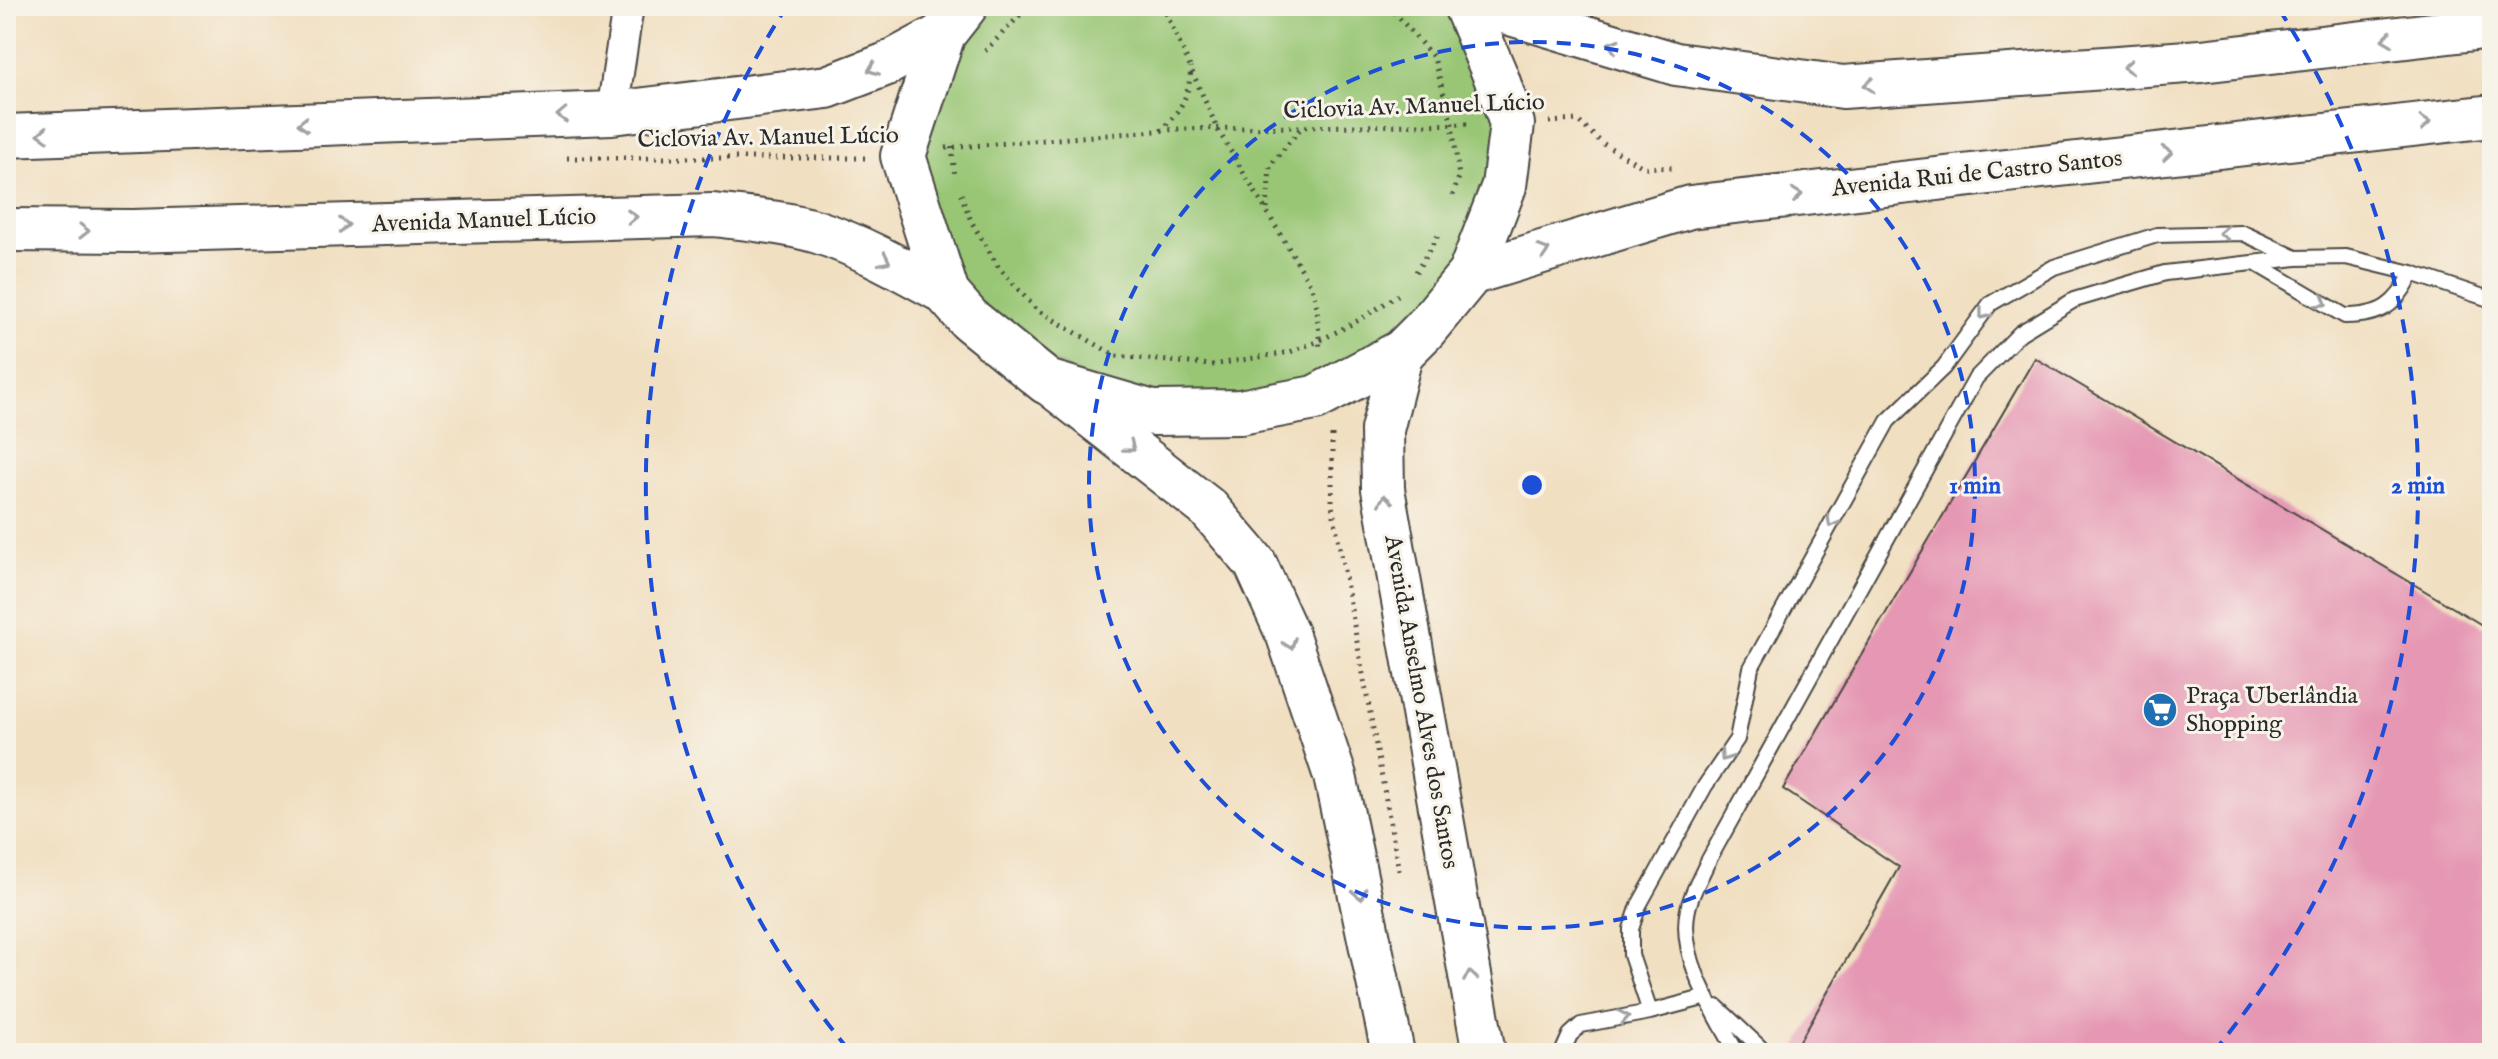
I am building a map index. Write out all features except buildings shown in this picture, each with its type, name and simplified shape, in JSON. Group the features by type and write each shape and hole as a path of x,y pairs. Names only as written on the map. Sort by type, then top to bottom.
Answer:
{"main road":[{"path":"1047,382 1153,413 1240,412 1315,398 1402,352 1470,274 1504,186 1512,124 1466,6"},
{"path":"1484,6 1676,64 1843,87 2201,61 2492,27"},
{"path":"6,136 612,113 827,87 887,64 954,20"},
{"path":"954,20 903,156 947,294 969,319 1208,508 1255,563 1288,636 1335,776 1393,1053"},
{"name":"Avenida Rui de Castro Santos","path":"1470,274 1690,207 2492,116"},
{"name":"Avenida Manuel Lúcio","path":"6,230 132,231 713,215 766,221 817,232 886,259 947,294"},
{"name":"Avenida Anselmo Alves dos Santos","path":"1402,352 1382,430 1383,489 1484,1053"}],"street":[{"path":"612,113 628,6"}],"lane":[{"path":"1650,1012 1631,955 1631,929 1639,905 1705,786 1737,739 1751,668 1888,421 1944,367 1990,304 2054,267 2157,235 2243,233 2296,258"},
{"path":"1737,1053 1707,997 1688,949 1687,909 1707,863 1976,378 2020,333 2074,300 2165,273 2296,258 2346,257 2412,273 2492,300"},
{"path":"2255,262 2345,316 2362,316 2394,302 2412,273"},
{"path":"1562,1053 1570,1035 1581,1025 1707,997"},
{"path":"1707,997 1766,1053"}],"path":[{"path":"981,55 1029,6"},
{"path":"1163,6 1218,130 1312,287 1333,443 1332,505 1401,881"},
{"path":"1389,6 1434,58 1452,124 1459,177 1448,213"},
{"path":"1161,131 1180,110 1190,82 1191,66"},
{"name":"Ciclovia Av. Manuel Lúcio","path":"557,158 903,156 952,147 1161,131 1577,120"},
{"path":"1267,210 1270,166 1301,129"},
{"path":"950,133 955,177 971,221 999,268 1037,310 1116,356 1212,365 1290,352 1361,319 1405,289"},
{"path":"1413,277 1444,225"}],"green space":[{"path":"965,6 1466,6 1512,124 1470,274 1315,398 1153,413 969,319 903,156"}],"place":[{"name":"Praça Uberlândia Shopping","path":"2160,710"}]}
